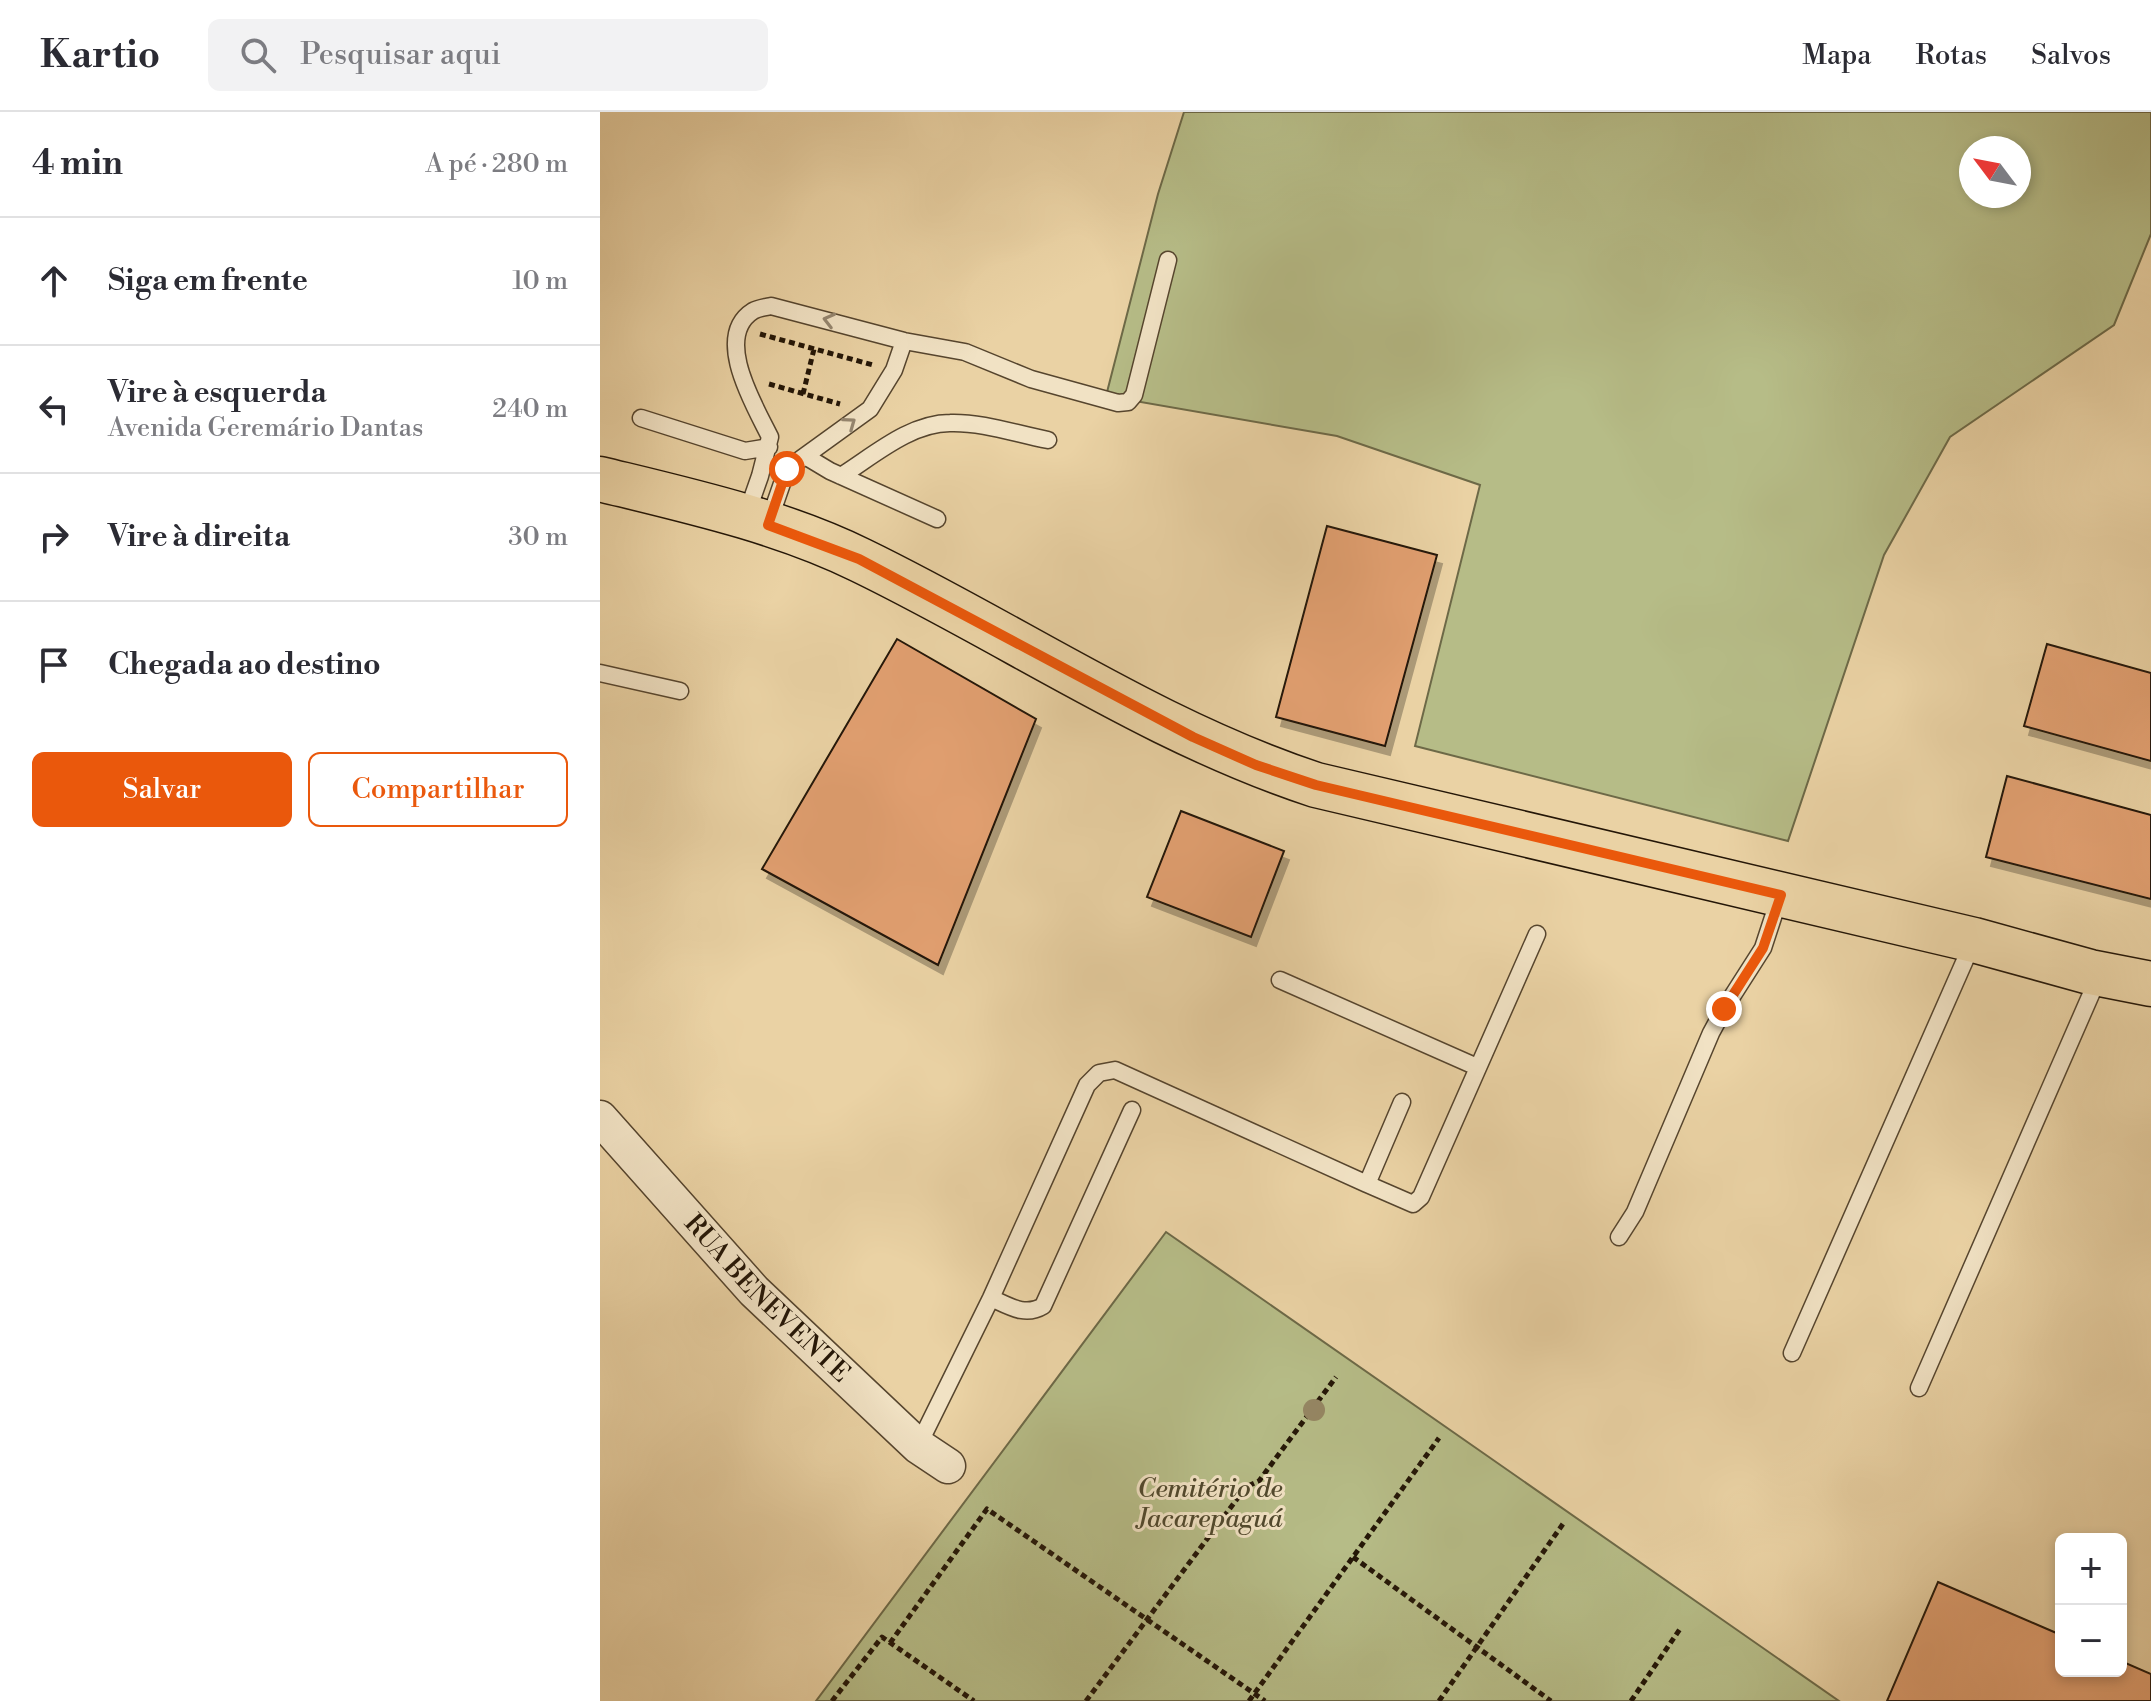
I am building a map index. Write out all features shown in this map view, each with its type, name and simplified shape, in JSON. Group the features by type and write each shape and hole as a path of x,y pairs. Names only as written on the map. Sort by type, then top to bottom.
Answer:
{"main road":[{"path":"600,479 685,499 859,559 1193,737 1256,765 1316,785 2151,984"}],"street":[{"name":"RUA BENEVENTE","path":"600,1118 754,1291 918,1446 948,1466"}],"lane":[{"path":"756,521 770,437 744,387 737,340 743,321 754,311 771,306 904,341 965,352 1031,379 1118,403 1128,402 1134,395 1168,260"},
{"path":"756,521 787,469 870,409 894,370 904,341"},
{"path":"641,418 766,455 787,469"},
{"path":"841,476 911,432 948,423 1048,440"},
{"path":"805,456 841,476 937,519"},
{"path":"600,673 680,691"},
{"path":"1619,1237 1635,1212 1711,1033 1763,948 1781,895"},
{"path":"918,1446 991,1298 1087,1085 1099,1073 1115,1070 1413,1204 1421,1197 1537,934"},
{"path":"1792,1353 1974,940"},
{"path":"1919,1388 2100,974"},
{"path":"1280,980 1477,1067"},
{"path":"1367,1184 1402,1102"},
{"path":"991,1298 1024,1312 1034,1312 1043,1306 1132,1110"}],"path":[{"path":"750,331 878,366"},
{"path":"803,394 814,349"},
{"path":"875,377 879,359"},
{"path":"765,383 841,405"},
{"path":"1086,1701 1246,1487 1259,1481 1336,1377"},
{"path":"1249,1701 1439,1438"},
{"path":"890,1643 987,1509 1265,1701"},
{"path":"1439,1701 1565,1521"},
{"path":"1353,1557 1551,1701"},
{"path":"1631,1701 1680,1629"},
{"path":"832,1701 882,1637 974,1701"}],"green space":[{"path":"1184,112 2151,112 2151,234 2114,325 1950,437 1884,555 1788,841 1415,746 1480,485 1337,436 1106,396 1158,194"},
{"name":"Cemitério de Jacarepaguá","path":"1166,1232 1839,1701 816,1701"}],"building":[{"path":"1327,526 1437,555 1385,746 1276,717"},
{"path":"897,639 1036,719 938,965 762,869"},
{"path":"2047,644 2151,673 2151,761 2024,726"},
{"path":"2007,776 2151,815 2151,899 1986,857"},
{"path":"1181,811 1284,851 1251,937 1147,897"},
{"path":"1938,1582 2055,1632 2055,1677 2127,1677 2127,1664 2151,1674 2151,1701 1887,1701"}],"route":[{"path":"787,469 768,525 859,559 1193,737 1256,765 1316,785 1781,895 1763,948 1724,1009"}]}
